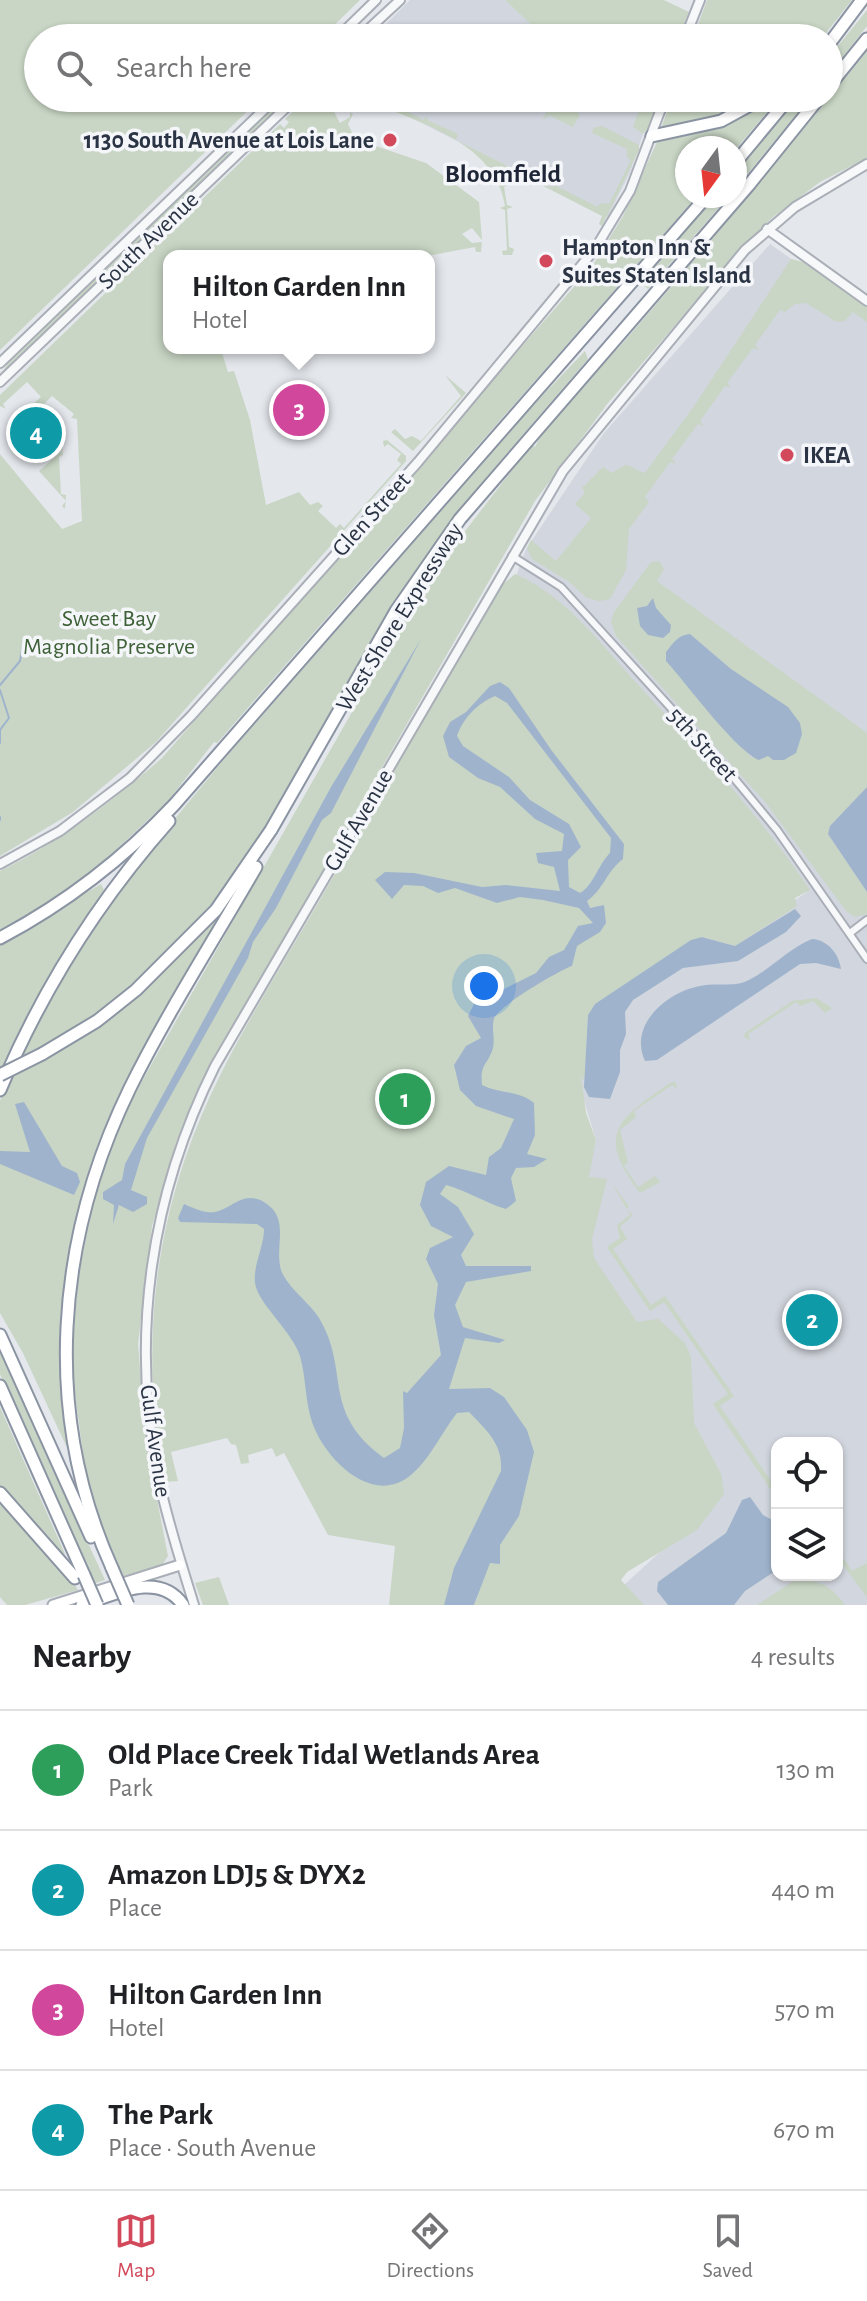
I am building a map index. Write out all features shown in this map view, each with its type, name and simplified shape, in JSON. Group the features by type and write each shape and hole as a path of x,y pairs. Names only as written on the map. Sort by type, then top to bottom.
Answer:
{"highway":[{"path":"843,24 862,0"},
{"path":"843,69 867,39"},
{"path":"652,136 721,121 737,112"},
{"path":"747,149 777,112"},
{"name":"West Shore Expressway","path":"0,1075 42,1054 110,1011 192,938 248,867 396,611 465,512 748,186 808,112"},
{"name":"West Shore Expressway","path":"0,938 70,896 126,852 174,805 697,208"},
{"path":"0,1090 55,979 117,884 282,685"},
{"path":"122,1605 81,1484 67,1407 66,1322 79,1236 104,1150 130,1088 278,829 293,793"},
{"path":"0,1335 128,1605"},
{"path":"0,1386 94,1605"},
{"path":"0,1493 80,1576"},
{"path":"82,1605 155,1586 171,1592 183,1605"}],"main road":[{"path":"53,1605 180,1565"}],"street":[{"path":"351,24 376,0"},
{"path":"374,24 400,0"},
{"path":"691,24 700,0"},
{"name":"South Avenue","path":"0,363 261,112"},
{"name":"South Avenue","path":"0,382 281,112"},
{"name":"Glen Street","path":"0,864 97,805 191,716 418,462 587,260 630,191 660,112"},
{"name":"Gulf Avenue","path":"194,1605 180,1565 151,1431 145,1343 154,1248 180,1143 215,1066 563,471 745,250 795,207 867,164"},
{"path":"767,229 867,301"},
{"name":"5th Street","path":"511,556 561,587 729,772 777,830 867,959"},
{"path":"850,933 867,920"}],"shaded area":[{"path":"410,0 505,0 531,24 386,24"},
{"path":"400,112 649,112 648,129 644,131 631,170 608,217"},
{"path":"770,244 867,312 867,1605 640,1605 624,1585 721,1496 574,1236 596,1140 579,1084 579,1023 736,940 807,892 516,576 526,549 604,433"}],"green space":[{"path":"0,0 360,0 335,24 24,24 24,112 246,112 0,350"},
{"path":"505,0 664,0 689,12 684,24 530,24"},
{"path":"707,0 852,0 833,24 698,24"},
{"path":"867,10 867,26 843,57 843,40"},
{"path":"867,51 867,158 820,182 773,217 741,249 608,403 535,501 210,1067 177,1139 152,1226 138,1344 146,1443 168,1556 162,1565 119,1577 90,1505 71,1365 78,1278 96,1188 126,1109 426,582 532,444 535,447 566,403 617,349 738,208 747,208 747,197 817,112 843,112 843,80"},
{"path":"265,112 274,112 0,377 8,363"},
{"name":"Sweet Bay Magnolia Preserve","path":"292,112 334,112 340,123 350,117 350,112 353,114 348,124 355,139 426,163 479,202 482,240 472,228 462,234 472,243 482,242 481,252 476,252 475,247 435,254 435,250 163,250 163,354 222,354 228,372 234,371 250,420 266,505 299,492 310,505 318,502 323,506 318,511 336,528 340,524 344,528 401,464 397,460 401,454 388,444 384,447 383,441 387,440 406,456 406,461 156,742 73,812 0,856 0,454 62,529 82,521 77,419 71,418 74,414 52,396 28,420 22,419 22,414 41,397 27,382 3,404 6,409 0,406 0,395 280,124 284,128 289,122 285,119"},
{"path":"396,112 408,112 423,120 427,116 427,120 458,134 456,140 549,187 556,186 598,207 600,203 609,204 631,160 627,157 627,149 592,133 593,128 602,126 639,145 639,150 602,226 599,224 602,216 516,172 513,177 508,175 504,182 508,185 504,187 507,205 513,207 507,209 509,247 514,249 512,255 503,255 502,251 507,250 505,210 500,208 505,206 498,183 485,164 468,148"},
{"path":"547,112 580,114 573,127 549,115 542,121"},
{"path":"638,112 653,112 643,134 633,127"},
{"path":"667,112 727,112 705,123 660,131"},
{"path":"748,112 767,112 747,136 684,136"},
{"path":"785,112 798,112 747,174 747,158"},
{"path":"675,138 675,208 686,208 217,743 214,742 168,801 84,880 0,931 0,871 85,820 162,758 593,265 623,216 657,142"},
{"path":"705,208 719,208 648,289 641,283"},
{"path":"791,259 803,262 867,307 867,322 853,312 845,321 837,322 806,303 795,304 785,312 780,310 755,345 759,350 753,348 727,383 731,388 725,386 700,421 704,426 698,424 672,459 676,464 670,462 645,497 649,502 629,529 626,570 610,599 599,601 587,598 568,581 532,559 527,548 531,540 556,561 591,518 575,504 585,493 582,488 603,467 612,473 629,466 645,473 694,406"},
{"path":"585,351 588,359 489,474 416,570 236,876 161,962 112,1003 28,1056 22,1071 108,1018 159,975 228,902 232,904 170,999 143,1049 118,1100 81,1205 69,1260 61,1334 69,1452 23,1353 0,1313 0,1101 18,1057 57,982 124,880 226,757 539,399"},
{"path":"445,375 466,393 413,451 391,432 395,429 405,439 412,436 421,441 461,396"},
{"path":"62,443 63,455 59,457 61,494 66,495 66,501 39,471 62,451 59,446"},
{"path":"659,561 664,569 657,581 867,733 867,787 830,826 828,834 867,892 867,914 855,917 847,912 766,803 616,636 611,621 614,612 651,562","holes":["690,634 731,669 773,760 768,755 751,757 709,708"]},
{"path":"515,574 552,596 598,640 730,786 810,890 795,898 797,906 735,946 702,937 588,1015 585,1076 582,1082 586,1113 596,1140 589,1177 607,1179 592,1239 594,1258 637,1322 658,1319 685,1343 691,1358 694,1423 721,1474 724,1494 697,1530 627,1572 621,1580 644,1605 474,1605 478,1596 471,1605 389,1605 395,1546 328,1535 284,1453 276,1457 272,1448 248,1455 249,1463 241,1464 236,1445 227,1438 171,1452 178,1481 165,1482 157,1432 153,1332 157,1283 176,1186 192,1139 224,1067 251,1017 501,586"},
{"path":"101,884 104,890 51,974 0,1073 0,943"},
{"path":"816,998 832,1008 825,1013 813,1001 800,1006 796,1002 748,1034 750,1040 744,1037 745,1033 792,1001"},
{"path":"672,1082 676,1083 677,1089 672,1085 634,1111 636,1117 620,1130 628,1162 624,1166 638,1187 655,1176 660,1182 640,1193 627,1173 619,1157 616,1143 618,1130 636,1108"},
{"path":"612,1183 629,1207 626,1209"},
{"path":"627,1210 633,1215 620,1227 627,1239 613,1249 651,1305 665,1296 734,1396 720,1406 771,1481 771,1490 713,1404 728,1394 664,1302 650,1311 607,1247 620,1238 617,1225 630,1215"},
{"path":"0,1352 105,1580 93,1584 0,1374"},
{"path":"0,1407 65,1554 62,1556 0,1487"},
{"path":"0,1501 78,1590 25,1605 7,1605 0,1597"},
{"path":"843,1558 852,1571 867,1563 867,1597 843,1565"},
{"path":"219,1577 229,1605 203,1605 195,1583"},
{"path":"793,1581 811,1581 824,1585 845,1605 757,1605"}],"water":[{"path":"653,598 656,608 671,625 670,632 663,638 648,635 640,626 637,608 647,606"},
{"path":"690,634 731,669 788,707 800,723 802,734 796,753 784,760 773,760 768,756 759,760 737,744 666,661 666,652 674,642"},
{"path":"421,639 331,813 322,820 147,1138 131,1190 147,1197 147,1204 133,1212 119,1205 113,1224 114,1205 103,1199 103,1192 122,1180 125,1164 331,787"},
{"path":"500,682 509,688 552,751 624,844 623,859 587,901 590,908 604,905 606,923 600,932 577,946 572,966 517,998 494,1019 493,1047 483,1069 482,1085 522,1096 534,1103 535,1135 527,1154 547,1159 534,1167 516,1168 511,1178 516,1201 506,1209 446,1185 440,1194 458,1207 474,1234 461,1255 466,1266 531,1266 531,1271 466,1282 455,1305 463,1327 505,1340 499,1343 465,1338 449,1389 490,1388 504,1397 527,1430 534,1452 519,1516 500,1545 500,1564 490,1563 474,1605 444,1605 454,1568 501,1471 499,1453 492,1438 469,1412 457,1413 427,1458 404,1480 390,1485 375,1485 348,1472 318,1435 310,1414 300,1356 257,1291 255,1276 264,1229 257,1224 180,1222 178,1218 184,1204 201,1211 215,1212 248,1198 264,1202 272,1209 279,1224 281,1270 288,1283 315,1312 328,1337 344,1407 351,1424 364,1441 384,1458 400,1448 404,1428 403,1391 407,1393 441,1355 434,1315 438,1284 426,1259 430,1248 453,1237 431,1226 420,1205 426,1182 449,1166 486,1175 489,1157 501,1148 514,1119 476,1106 460,1090 454,1065 466,1046 481,1038 468,1016 474,1004 536,973 549,957 564,950 578,926 593,923 579,908 520,897 497,903 455,888 438,893 423,886 404,885 392,899 375,880 385,872 414,873 482,887 506,885 560,891 554,867 538,863 536,853 562,851 564,834 535,819 500,787 478,778 449,757 443,736 450,722 466,712 490,686","holes":["495,696 507,703 611,838 610,853 580,893 569,887 568,860 581,847 569,824 530,800 509,777 463,746 457,736 467,717 483,703"]},
{"path":"867,787 867,892 828,834 830,826"},
{"path":"795,909 801,916 786,932 738,961 683,968 633,1000 625,1012 626,1034 620,1050 620,1072 610,1099 589,1097 584,1087 588,1015 595,1004 691,940 702,937 735,946"},
{"path":"812,939 832,949 841,969 816,963 800,964 657,1060 645,1061 641,1048 642,1035 646,1023 664,1003 687,989 749,980"},
{"path":"24,1102 62,1166 77,1173 80,1182 74,1195 0,1164 0,1151 30,1152 15,1104"},
{"path":"750,1497 763,1515 771,1519 771,1574 745,1591 734,1605 668,1605 657,1591 658,1582 726,1533 742,1500"}],"waterway":[{"path":"0,685 20,661 24,639"},
{"path":"0,690 9,718 0,730 0,743"}],"place":[{"name":"1130 South Avenue at Lois Lane","path":"390,140"},
{"name":"Hampton Inn & Suites Staten Island","path":"546,261"},
{"name":"Hilton Garden Inn","path":"299,410"},
{"name":"The Park","path":"36,433"},
{"name":"IKEA","path":"787,455"},
{"name":"Old Place Creek Tidal Wetlands Area","path":"405,1099"},
{"name":"Amazon LDJ5 & DYX2","path":"812,1320"}],"district":[{"name":"Bloomfield","path":"503,173"}]}
